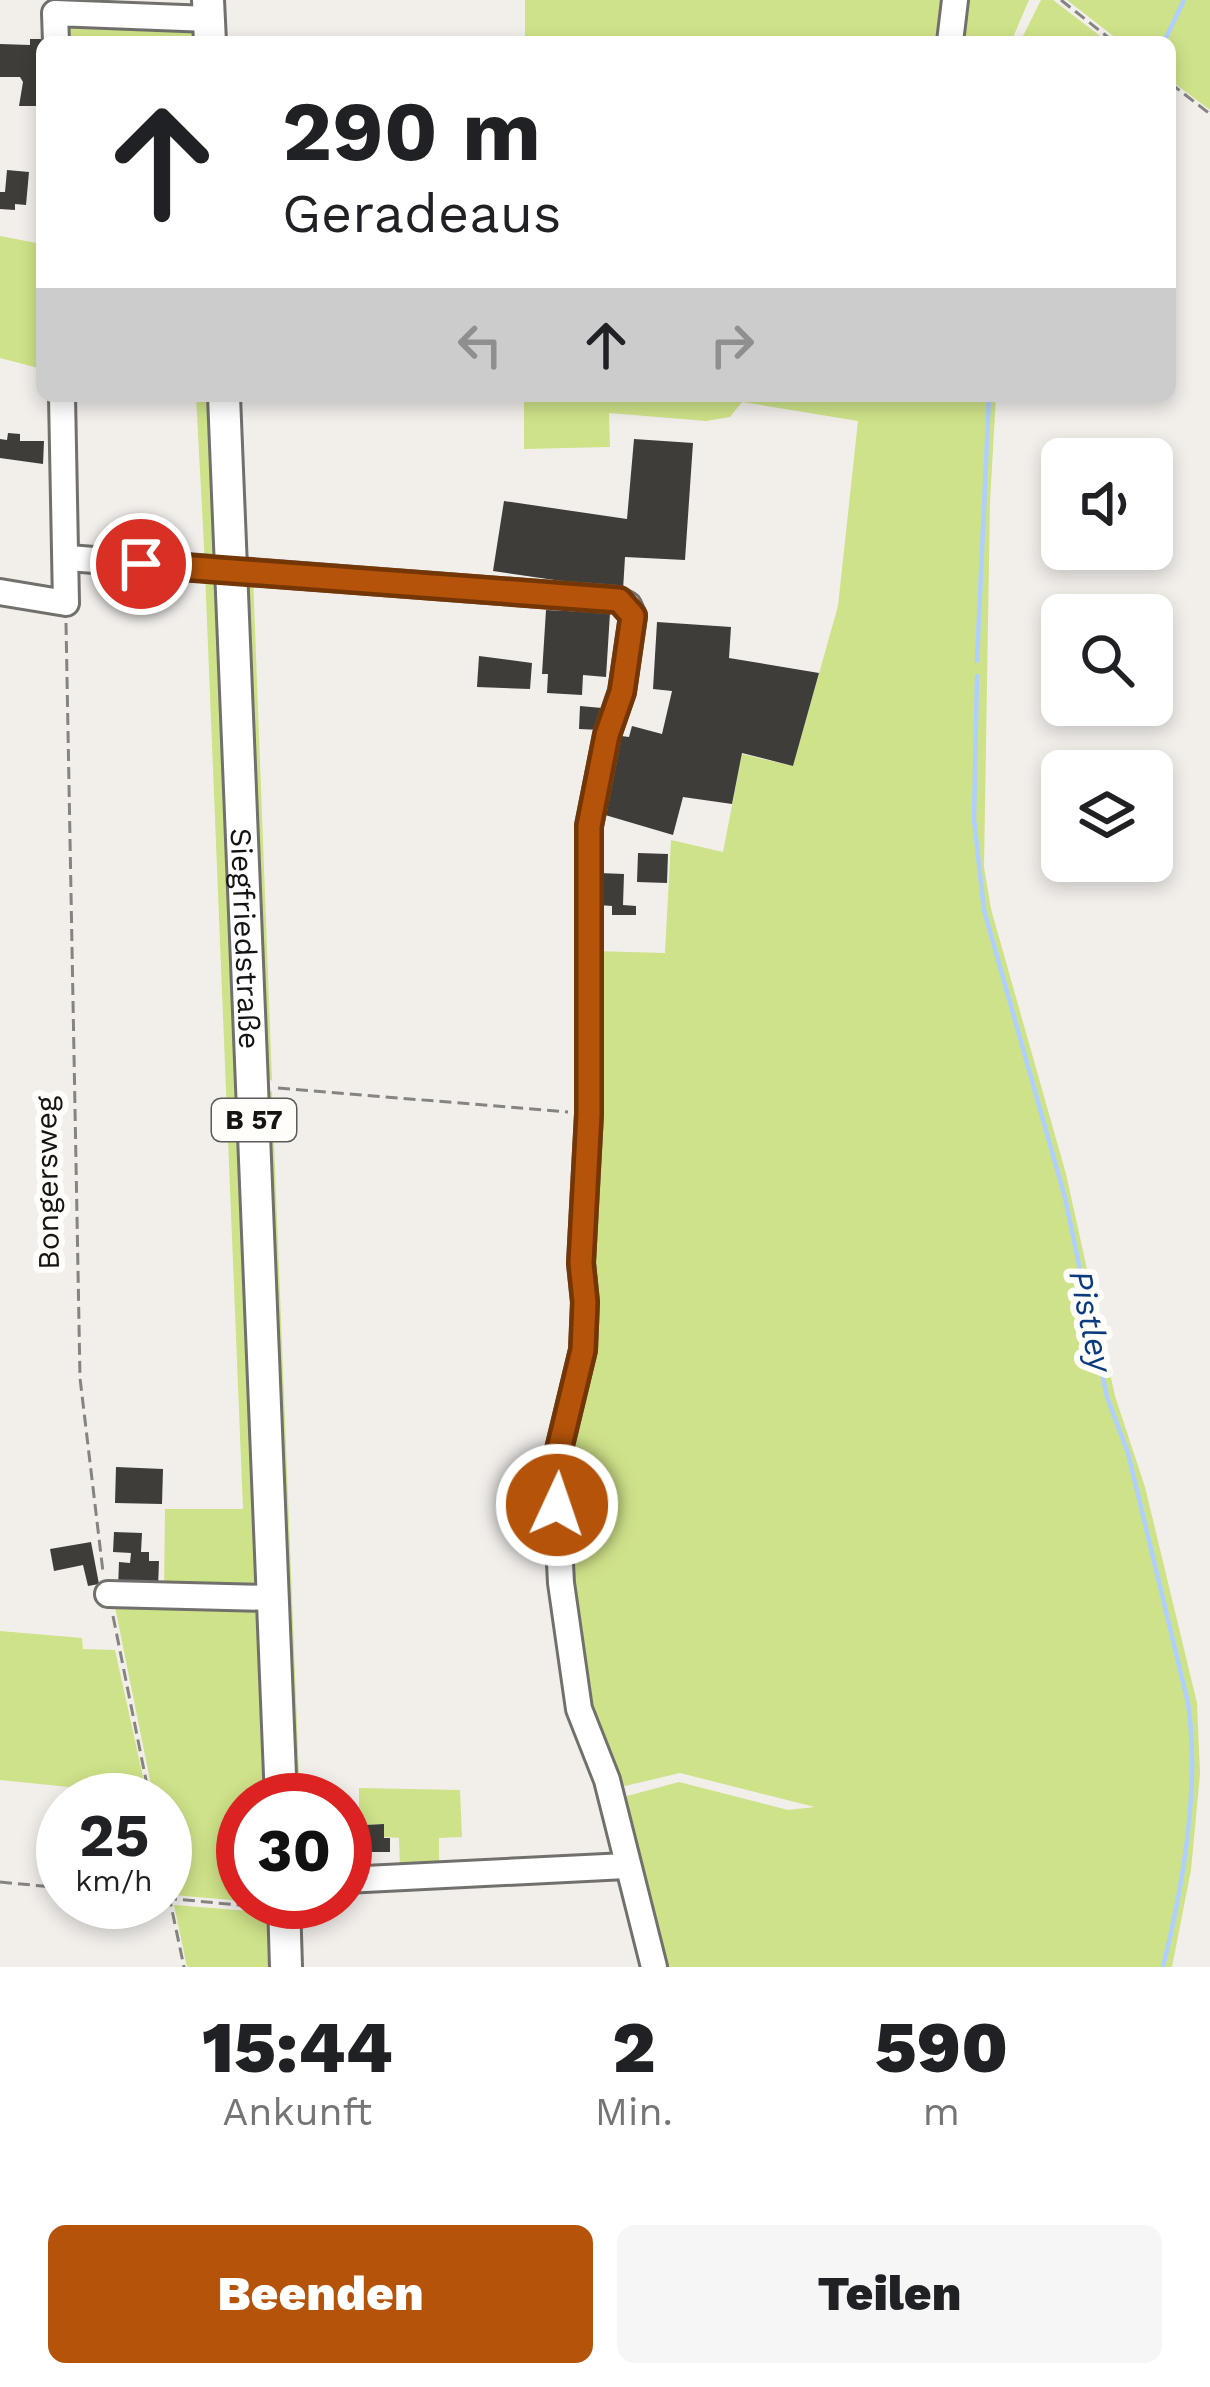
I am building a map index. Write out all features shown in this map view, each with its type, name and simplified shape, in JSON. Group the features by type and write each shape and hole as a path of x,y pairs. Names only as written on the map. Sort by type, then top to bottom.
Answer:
{"main road":[{"name":"B 57","path":"224,402 231,569"},
{"name":"Siegfriedstraße","path":"231,569 280,1773"},
{"path":"285,1929 286,1967"}],"street":[{"path":"951,36 955,0"},
{"path":"56,36 55,14 209,20"},
{"path":"0,592 66,603 62,402"},
{"path":"68,558 619,600 633,616 622,692 607,735 589,826 583,1350 555,1466 561,1582 579,1708 607,1780 654,1967"},
{"path":"108,1594 271,1598"},
{"path":"372,1879 626,1866"}],"path":[{"path":"1061,0 1106,36"},
{"path":"1176,88 1210,114"},
{"name":"Bongersweg","path":"66,603 80,1378 108,1594 144,1773"},
{"path":"253,1086 589,1114"},
{"path":"0,1882 36,1885"},
{"path":"175,1929 184,1967"}],"green space":[{"path":"525,0 947,0 944,33 937,36 525,36"},
{"path":"962,0 1029,0 1014,36 959,35"},
{"path":"1041,0 1053,0 1100,36 1023,36"},
{"path":"1067,0 1210,0 1210,110 1176,84 1176,36 1113,36"},
{"path":"61,21 184,27 200,36 61,36"},
{"path":"0,236 36,243 36,367 0,358"},
{"path":"196,402 215,402 222,558 205,565"},
{"path":"524,402 742,402 730,417 706,421 609,413 610,447 524,449"},
{"path":"742,402 996,402 984,867 991,909 1066,1174 1115,1396 1145,1487 1197,1703 1200,1774 1191,1870 1172,1967 657,1967 618,1810 627,1796 679,1782 788,1810 815,1807 680,1773 625,1786 611,1780 583,1708 560,1468 587,1352 593,951 665,953 671,840 723,852 742,754 793,766 838,606 858,421"},
{"path":"205,572 223,583 263,1588 164,1591 165,1509 243,1509"},
{"path":"253,575 272,1081 260,1073 240,585"},
{"path":"272,1091 299,1773 289,1773 261,1099"},
{"path":"123,1598 247,1602 266,1613 271,1773 216,1773 216,1899 192,1897 192,1773 149,1773 115,1607"},
{"path":"0,1631 82,1638 83,1649 115,1650 142,1773 36,1773 36,1784 0,1780"},
{"path":"372,1788 460,1790 462,1837 439,1838 439,1870 400,1871 399,1838 384,1837 384,1824 372,1825"},
{"path":"192,1906 216,1908 216,1929 277,1929 279,1967 187,1967 179,1929 192,1929"}],"building":[{"path":"30,39 36,39 36,106 19,106 23,82 20,77 0,77 0,44 30,45"},
{"path":"7,170 29,172 26,205 15,204 15,210 0,209"},
{"path":"8,433 20,434 20,441 44,441 43,464 0,458 0,439 7,440"},
{"path":"634,439 693,443 685,560 625,557 623,590 493,571 504,501 627,519"},
{"path":"546,610 610,613 606,677 583,675 582,695 547,693 548,674 542,674"},
{"path":"657,622 731,627 729,658 819,673 793,766 742,753 732,804 683,797 673,835 595,812 614,735 629,737 632,726 662,734 672,691 653,689"},
{"path":"479,656 532,663 530,689 477,687"},
{"path":"580,706 602,708 601,730 579,729"},
{"path":"638,853 668,854 667,883 637,882"},
{"path":"600,873 624,874 623,905 636,906 636,915 612,915 612,906 599,905"},
{"path":"116,1467 163,1469 162,1504 115,1503"},
{"path":"114,1532 142,1533 141,1552 149,1552 149,1561 159,1561 158,1588 118,1589 119,1562 130,1563 131,1553 113,1552"},
{"path":"91,1542 99,1584 88,1586 83,1565 54,1571 50,1549"},
{"path":"384,1824 390,1852 372,1852 372,1825"}],"waterway":[{"name":"Pistley","path":"1167,36 1184,0"},
{"name":"Pistley","path":"977,661 989,402"},
{"name":"Pistley","path":"977,676 974,819 984,910 1065,1198 1107,1397 1128,1453 1188,1703 1192,1767 1188,1835 1163,1967"}],"route":[{"path":"141,564 619,600 633,616 622,692 607,735 589,826 583,1350 555,1466 557,1505"}]}
